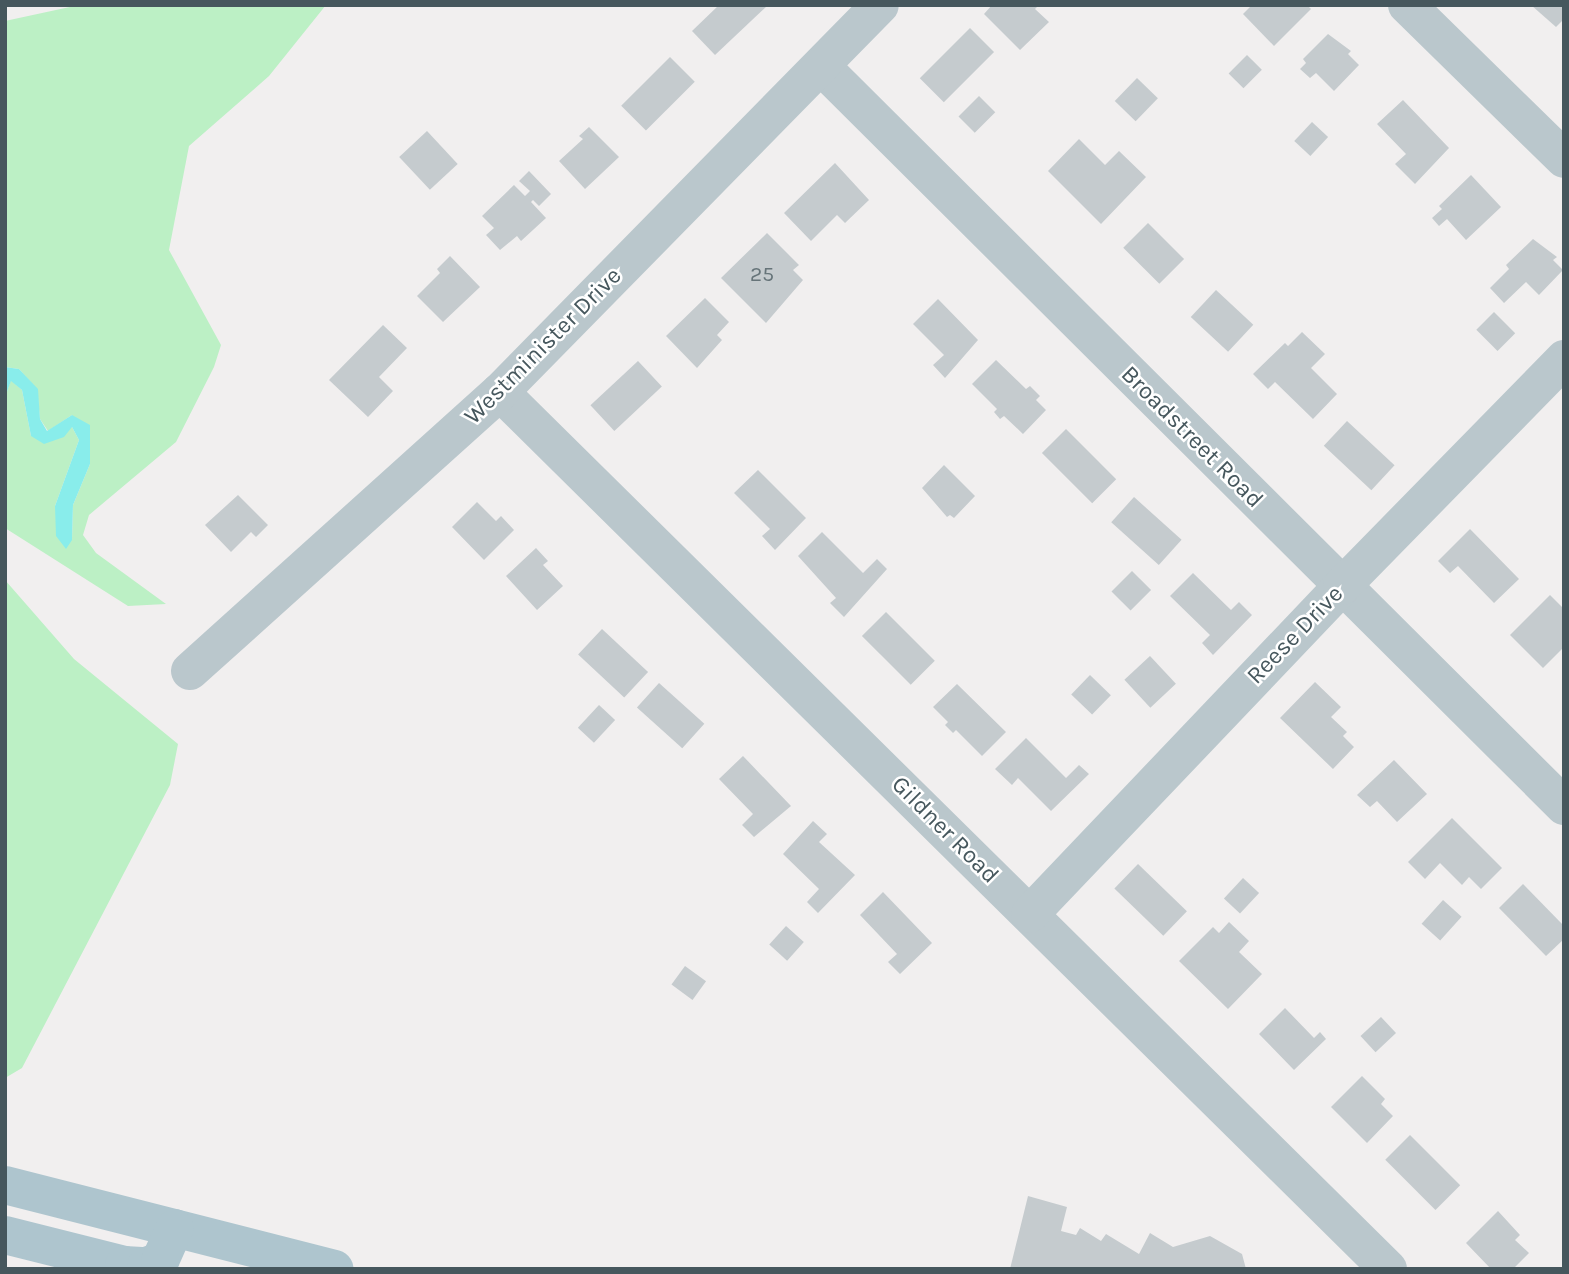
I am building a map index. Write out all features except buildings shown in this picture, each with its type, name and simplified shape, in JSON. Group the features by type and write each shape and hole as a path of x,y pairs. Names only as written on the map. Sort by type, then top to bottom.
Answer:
{"main road":[{"path":"5,1185 334,1269"},
{"path":"5,1235 124,1265 146,1266 160,1261 175,1228"}],"street":[{"name":"Westminister Drive","path":"190,671 500,392 880,5"},
{"path":"1407,5 1564,159"},
{"name":"Broadstreet Road","path":"821,66 1564,806"},
{"name":"Reese Drive","path":"1030,914 1342,586 1564,359"},
{"name":"Gildner Road","path":"500,392 1388,1269"}],"green space":[{"path":"79,5 326,5 269,76 189,146 169,250 221,345 214,367 176,442 89,515 83,535 96,553 166,604 128,606 5,528 5,397 11,380 22,390 31,436 72,427 79,440 55,506 72,540 73,505 90,464 72,415 48,431 40,419 37,389 19,369 5,367 5,21"},
{"path":"5,580 74,659 178,744 170,785 22,1068 5,1078"}],"water":[{"path":"5,367 19,369 38,389 40,419 47,431 72,415 90,425 90,464 73,505 72,540 66,549 56,536 55,506 79,440 72,427 64,437 44,444 31,436 22,390 11,381 5,397"}]}
